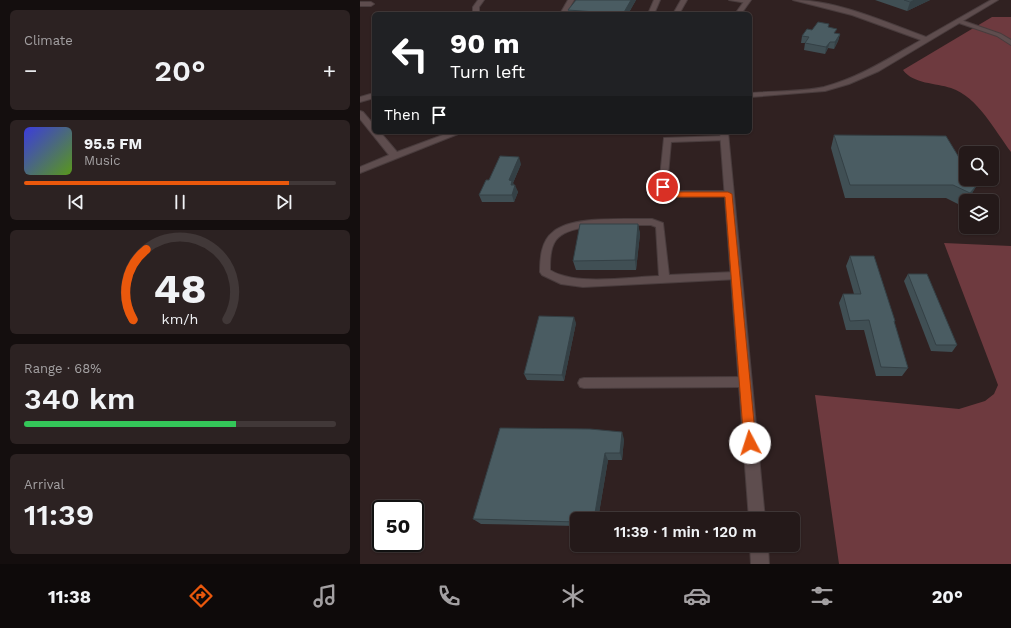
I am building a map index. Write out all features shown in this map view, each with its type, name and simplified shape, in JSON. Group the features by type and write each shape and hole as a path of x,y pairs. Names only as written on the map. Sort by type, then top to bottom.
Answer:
{"street":[{"path":"476,12 476,7 481,0"},
{"path":"739,12 748,0"},
{"path":"796,0 854,14 926,39"},
{"path":"752,94 802,92 825,89 876,68 995,0"},
{"path":"360,100 372,97"},
{"path":"360,114 372,128"},
{"path":"377,134 395,156"},
{"path":"360,170 455,134"},
{"path":"724,135 755,512"},
{"path":"759,552 760,564"}],"lane":[{"path":"564,12 571,0"},
{"path":"652,12 657,0"},
{"path":"677,12 684,0"},
{"path":"732,0 748,0"},
{"path":"360,4 371,4"},
{"path":"958,21 999,35 1011,43"},
{"path":"724,135 665,136 663,187 672,194 728,194"},
{"path":"664,279 660,225 652,222 581,224 567,228 556,234 550,243 545,259 545,272 557,280 570,282 664,279 735,276"},
{"path":"584,382 745,382"}],"shaded area":[{"path":"992,17 1011,17 1011,152 978,107 961,92 945,86 919,81 907,75 903,70"},
{"path":"944,243 1011,246 1011,564 839,564 815,395 959,409 985,401 994,394 998,385"}],"building":[{"path":"576,0 631,0 624,12 568,10"},
{"path":"904,0 915,0 910,2"},
{"path":"818,22 829,24 828,27 837,29 834,33 840,34 835,42 830,42 826,47 805,43 809,37 802,36 807,29 812,30"},
{"path":"834,135 946,136 959,157 959,186 976,186 970,193 953,185 850,185"},
{"path":"500,156 519,157 509,180 512,181 511,185 515,185 512,195 479,195 486,180 489,180"},
{"path":"580,224 638,224 635,260 573,261"},
{"path":"850,256 874,256 895,321 908,368 881,367 869,320 850,321 843,294 861,294"},
{"path":"908,274 927,274 957,345 936,345"},
{"path":"539,316 574,317 562,375 524,374"},
{"path":"500,428 590,429 622,432 620,453 605,453 595,512 570,512 570,522 473,519"}],"route":[{"path":"663,187 672,194 728,194 750,443"}]}
